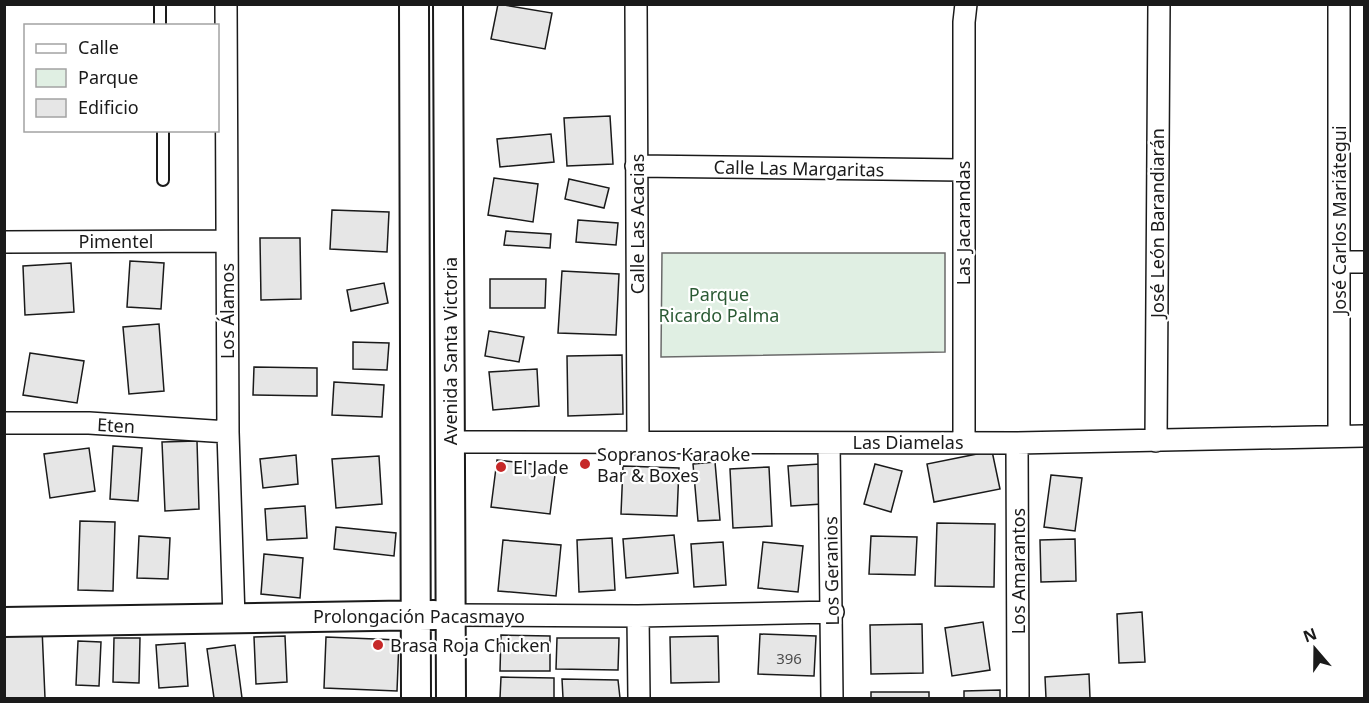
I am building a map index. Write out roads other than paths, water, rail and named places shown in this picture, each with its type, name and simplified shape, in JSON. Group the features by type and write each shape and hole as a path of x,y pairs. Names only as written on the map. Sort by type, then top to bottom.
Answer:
{"main road":[{"name":"Avenida Santa Victoria","path":"414,4 416,699"},
{"name":"Avenida Santa Victoria","path":"448,4 451,699"},
{"name":"Prolongación Pacasmayo","path":"4,622 450,615"}],"street":[{"name":"Los Álamos","path":"226,4 228,432 234,618"},
{"name":"Calle Las Acacias","path":"636,4 638,444"},
{"name":"Las Jacarandas","path":"964,442 962,171 966,4"},
{"name":"José León Barandiarán","path":"1156,441 1159,4"},
{"name":"José Carlos Mariátegui","path":"1339,4 1339,436"},
{"name":"Calle Las Margaritas","path":"636,166 962,171"},
{"name":"Pimentel","path":"4,242 227,241"},
{"path":"1339,262 1365,262"},
{"name":"Eten","path":"4,423 88,423 228,432"},
{"name":"Las Diamelas","path":"451,442 1017,443 1365,436"},
{"name":"Los Geranios","path":"829,443 833,612 832,699"},
{"name":"Los Amarantos","path":"1017,443 1018,699"},
{"name":"Prolongación Pacasmayo","path":"450,615 638,616 833,612"},
{"path":"638,616 639,699"}],"lane":[{"path":"160,4 160,24"},
{"path":"163,132 164,180"}],"place":[{"name":"Sopranos Karaoke Bar & Boxes","path":"585,464"},
{"name":"El Jade","path":"501,467"},
{"name":"Brasa Roja Chicken","path":"378,645"}],"park label":[{"name":"Parque Ricardo Palma","path":"719,304"}]}
